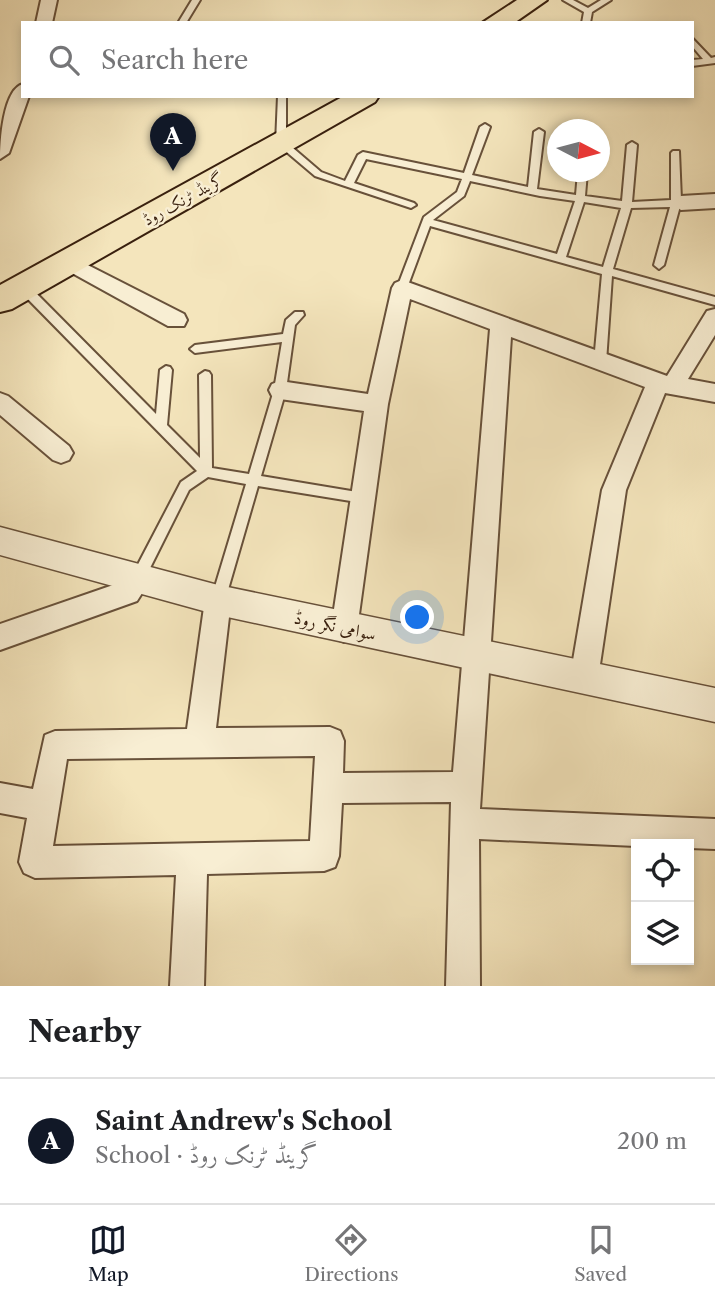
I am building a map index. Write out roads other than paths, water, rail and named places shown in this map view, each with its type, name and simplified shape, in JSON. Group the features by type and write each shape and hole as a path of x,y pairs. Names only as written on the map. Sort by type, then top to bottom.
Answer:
{"main road":[{"path":"498,21 535,0"},
{"name":"گرینڈ ٹرنک روڈ","path":"12,294 361,98"}],"street":[{"path":"44,21 49,0"},
{"path":"0,153 21,95"},
{"path":"678,203 715,201"},
{"path":"70,263 176,320"},
{"path":"344,629 377,404 402,289 665,384 715,393"},
{"path":"584,678 614,490 665,384 715,317"},
{"path":"463,986 466,787 501,325"},
{"path":"280,390 377,404"},
{"path":"0,402 61,453"},
{"name":"سوامی نگر روڈ","path":"0,541 218,600 344,629 477,653 715,705"},
{"path":"0,637 128,592 138,579"},
{"path":"200,743 218,600"},
{"path":"330,741 327,788 324,856 35,862 55,745 330,741"},
{"path":"327,788 466,787"},
{"path":"0,798 45,806"},
{"path":"464,823 715,834"},
{"path":"187,986 192,858"}],"lane":[{"path":"183,21 196,0"},
{"path":"567,0 588,11"},
{"path":"588,11 607,0"},
{"path":"586,21 588,11"},
{"path":"694,42 712,61"},
{"path":"694,63 712,61"},
{"path":"282,98 281,143 318,174 411,205"},
{"path":"402,289 428,222 461,194 485,127"},
{"path":"532,191 539,132"},
{"path":"600,362 607,271 626,205 632,145"},
{"path":"659,265 678,203 676,153"},
{"path":"348,185 363,155 532,191 626,205 678,203"},
{"path":"560,260 580,198 582,182"},
{"path":"428,222 715,300"},
{"path":"12,294 161,426 206,472 363,498"},
{"path":"218,600 280,390 290,323 299,314"},
{"path":"195,349 288,337"},
{"path":"161,426 166,370"},
{"path":"205,375 206,472"},
{"path":"138,579 185,486 206,472"}],"place":[{"name":"Saint Andrew's School","path":"173,171"}]}
